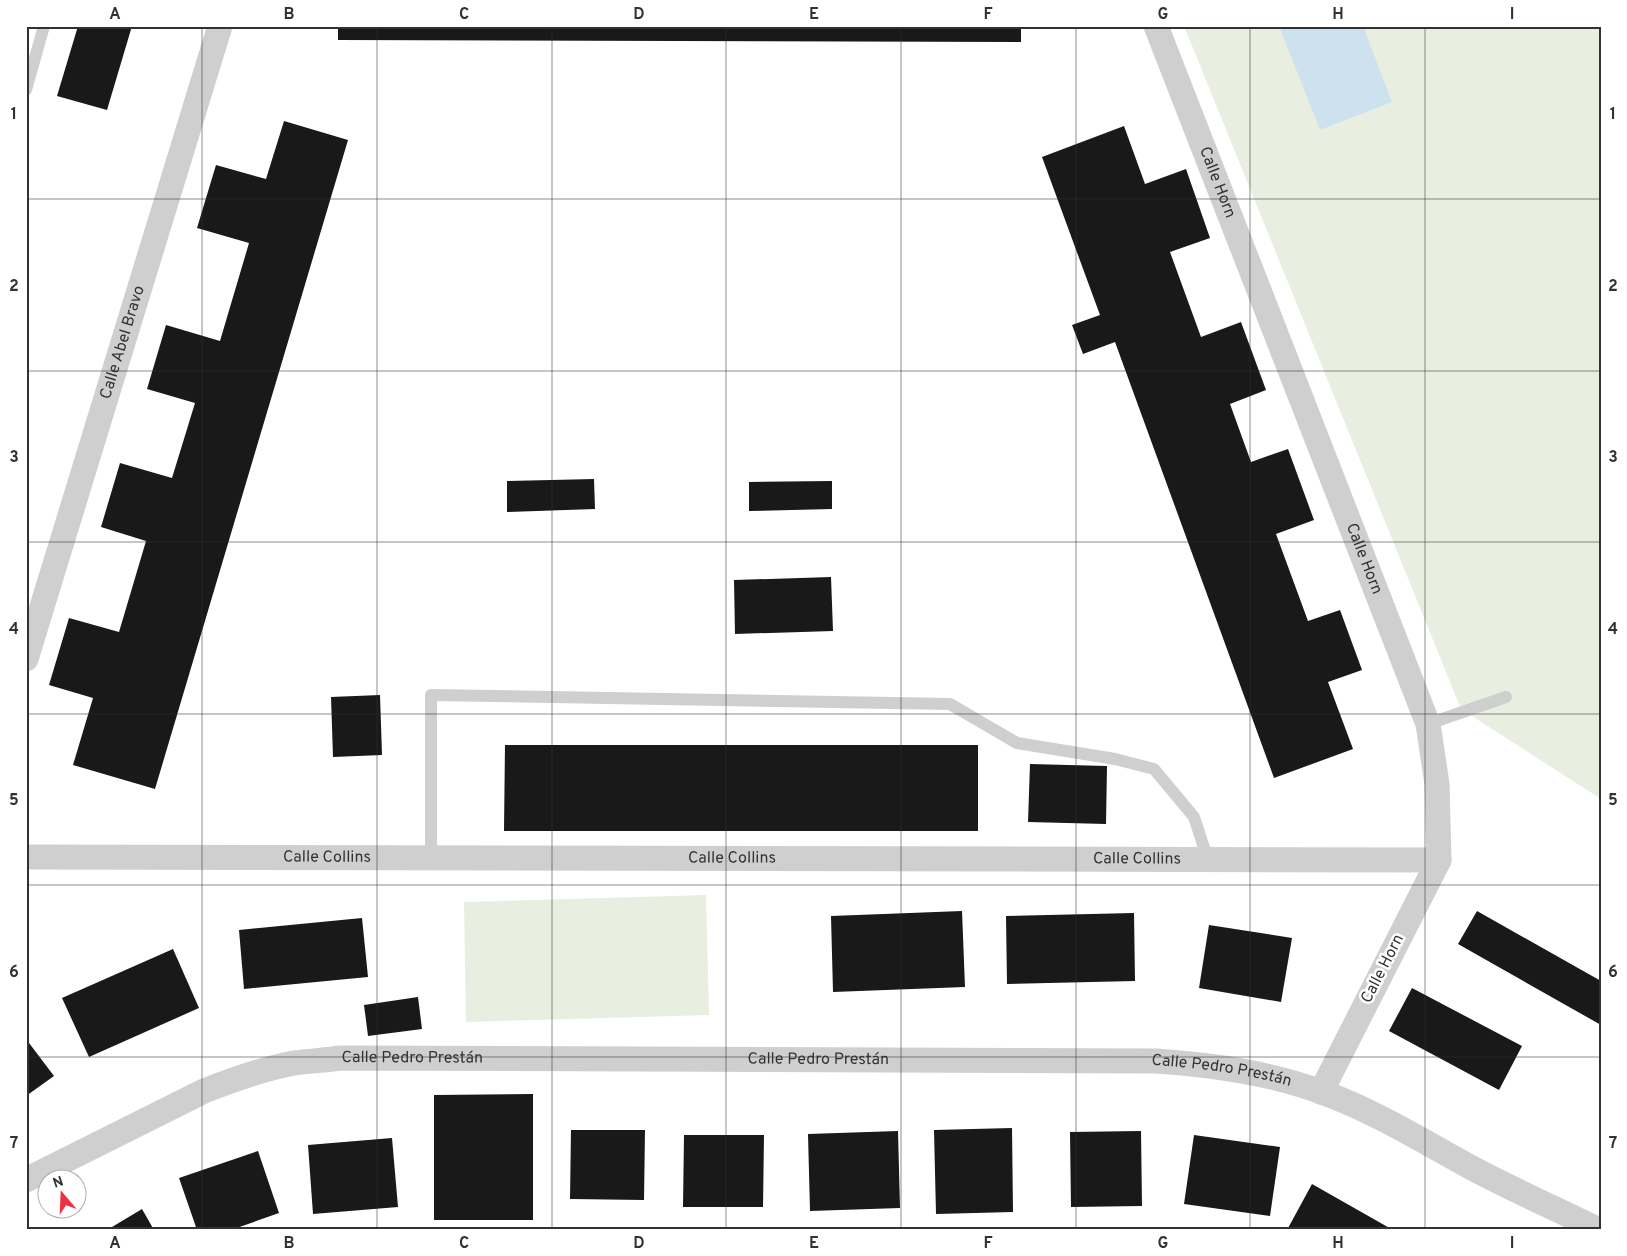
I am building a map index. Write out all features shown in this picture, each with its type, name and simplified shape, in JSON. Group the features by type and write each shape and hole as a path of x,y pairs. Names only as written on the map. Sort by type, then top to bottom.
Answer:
{"street":[{"name":"Calle Abel Bravo","path":"26,659 220,26"},
{"name":"Calle Horn","path":"1156,26 1428,724 1437,784 1439,860 1321,1092"},
{"name":"Calle Collins","path":"26,856 1439,860"},
{"name":"Calle Pedro Prestán","path":"26,1180 204,1091 255,1072 295,1063 341,1058 1156,1061 1236,1069 1281,1079 1321,1092 1384,1119 1474,1169 1599,1230"}],"lane":[{"path":"26,90 44,26"},
{"path":"431,857 431,695 950,704 1017,743 1115,759 1154,769 1194,817 1208,860"},
{"path":"1428,724 1506,697"}],"green space":[{"path":"1184,26 1601,26 1601,799 1461,709"},
{"path":"706,895 709,1015 466,1022 464,902"}],"water":[{"path":"1279,26 1363,26 1392,102 1320,130"}],"building":[{"path":"78,26 132,26 107,110 57,96"},
{"path":"338,26 1021,26 1021,42 338,40"},
{"path":"284,121 348,140 155,789 73,765 93,698 49,685 69,618 119,632 146,541 101,527 120,463 172,478 195,403 147,389 166,325 220,341 249,243 197,228 216,165 266,179"},
{"path":"1124,126 1145,184 1186,169 1210,238 1170,252 1201,337 1241,322 1266,390 1230,404 1251,462 1288,449 1314,520 1276,534 1308,621 1340,610 1362,670 1328,682 1353,749 1274,778 1115,342 1083,354 1072,325 1100,315 1042,157"},
{"path":"594,479 595,509 507,512 507,481"},
{"path":"832,481 832,509 749,511 749,482"},
{"path":"831,577 833,631 735,634 734,580"},
{"path":"380,695 382,755 333,757 331,697"},
{"path":"505,745 978,745 978,831 504,831"},
{"path":"1030,764 1107,766 1106,824 1028,822"},
{"path":"962,911 965,987 833,992 831,916"},
{"path":"1477,911 1601,981 1601,1025 1458,944"},
{"path":"1134,913 1135,981 1007,984 1006,916"},
{"path":"362,918 368,977 244,989 239,930"},
{"path":"1209,925 1292,938 1281,1002 1199,988"},
{"path":"173,949 199,1008 89,1057 62,998"},
{"path":"1412,988 1522,1046 1499,1090 1389,1031"},
{"path":"418,997 422,1029 368,1036 364,1005"},
{"path":"26,1039 54,1076 26,1096"},
{"path":"533,1094 533,1220 434,1220 434,1095"},
{"path":"1012,1128 1013,1212 936,1214 934,1130"},
{"path":"571,1130 645,1130 644,1200 570,1199"},
{"path":"898,1131 900,1208 810,1211 808,1134"},
{"path":"1141,1131 1142,1206 1071,1207 1070,1132"},
{"path":"684,1135 764,1135 763,1207 683,1207"},
{"path":"1194,1135 1280,1147 1270,1216 1184,1204"},
{"path":"392,1138 398,1207 313,1214 308,1145"},
{"path":"258,1151 279,1213 231,1230 197,1230 179,1178"},
{"path":"1312,1184 1393,1230 1287,1230"},
{"path":"142,1209 154,1230 107,1230"}]}
